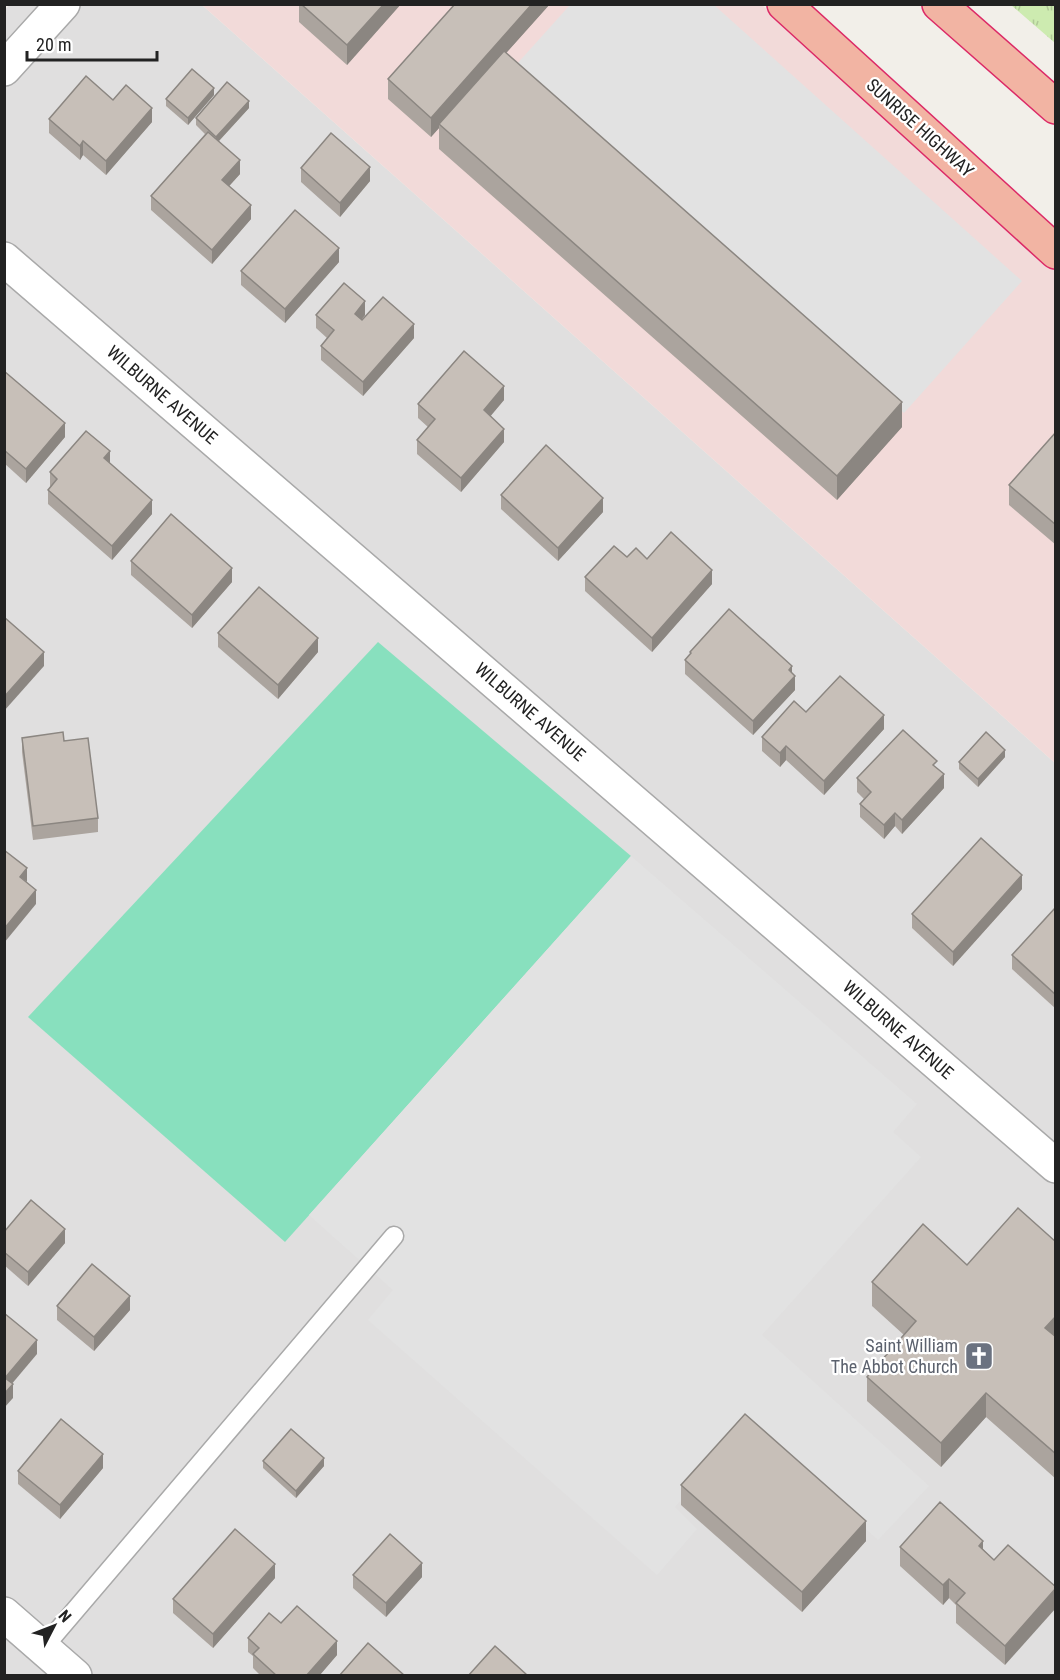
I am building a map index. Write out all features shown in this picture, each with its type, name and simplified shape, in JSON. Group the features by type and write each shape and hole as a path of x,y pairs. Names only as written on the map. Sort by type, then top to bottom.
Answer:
{"highway":[{"name":"SUNRISE HIGHWAY","path":"784,4 1056,252"},
{"path":"939,4 1056,107"}],"street":[{"path":"4,69 63,4"},
{"name":"WILBURNE AVENUE","path":"4,259 1056,1166"},
{"path":"4,1614 75,1676"}],"lane":[{"path":"43,1648 394,1236"}],"shaded area":[{"path":"10,4 202,5 1055,763 1055,1675 5,1676 5,10"},
{"path":"202,5 762,5 1055,266 1055,763"},
{"path":"570,5 714,5 1022,281 904,413 516,65"},
{"path":"631,856 917,1104 893,1132 921,1157 762,1335 929,1486 878,1540 749,1424 675,1507 697,1529 657,1575 368,1320 393,1290 309,1215"}],"green space":[{"path":"1011,5 1055,5 1055,43"},
{"path":"378,642 631,856 285,1242 28,1017"}],"building":[{"path":"301,4 384,4 347,45"},
{"path":"455,4 532,4 431,118 388,79"},
{"path":"504,51 902,402 837,476 439,124"},
{"path":"192,69 214,88 188,118 166,99"},
{"path":"86,76 113,100 126,85 152,108 106,161 83,141 80,146 49,119"},
{"path":"227,82 249,101 216,137 196,118"},
{"path":"208,132 240,160 222,180 251,205 212,250 151,196"},
{"path":"331,133 370,167 340,203 301,168"},
{"path":"295,210 339,248 285,309 241,271"},
{"path":"344,283 365,301 355,314 362,320 383,297 414,324 363,382 321,346 334,330 316,315"},
{"path":"464,351 504,386 484,410 504,429 461,478 417,440 435,419 418,404"},
{"path":"4,371 65,423 26,469 4,450"},
{"path":"86,431 110,451 104,458 152,500 112,546 48,490 57,479 50,472"},
{"path":"1056,432 1056,525 1009,485"},
{"path":"546,445 603,498 558,548 501,495"},
{"path":"171,514 232,568 192,615 131,561"},
{"path":"671,532 712,570 652,638 585,577 614,546 627,557 636,548 647,559"},
{"path":"259,587 318,638 278,685 218,633"},
{"path":"729,609 792,666 789,670 795,676 753,721 685,660"},
{"path":"4,617 44,652 4,697"},
{"path":"840,676 884,715 824,781 786,746 780,753 762,737 794,701 806,712"},
{"path":"903,730 937,761 933,765 944,774 902,820 895,813 884,825 860,804 871,792 857,778"},
{"path":"63,732 64,741 88,738 98,818 33,826 22,738"},
{"path":"986,732 1005,750 978,779 959,762"},
{"path":"981,838 1022,875 953,952 912,914"},
{"path":"4,850 27,868 20,877 36,890 4,929"},
{"path":"1056,907 1056,995 1012,955"},
{"path":"31,1200 65,1229 28,1272 4,1252 4,1232"},
{"name":"Saint William The Abbot Church","path":"1018,1208 1056,1242 1056,1316 1045,1328 1056,1337 1056,1454 986,1393 941,1443 867,1377 916,1321 872,1282 923,1224 967,1265"},
{"path":"92,1264 130,1296 94,1337 57,1306"},
{"path":"4,1313 37,1340 5,1378 13,1384 4,1394"},
{"path":"745,1414 866,1521 802,1592 681,1485"},
{"path":"61,1419 103,1454 60,1505 18,1471"},
{"path":"291,1429 324,1458 296,1491 263,1461"},
{"path":"940,1502 983,1541 979,1546 994,1560 1008,1545 1056,1587 1005,1646 956,1603 965,1593 949,1579 943,1585 900,1547"},
{"path":"235,1529 275,1564 213,1634 173,1599"},
{"path":"390,1534 422,1563 386,1603 353,1575"},
{"path":"297,1606 337,1641 306,1676 277,1676 253,1654 259,1648 248,1638 269,1613 281,1623"},
{"path":"368,1643 405,1676 339,1676"},
{"path":"495,1646 527,1675 468,1676"}],"place":[{"name":"Saint William The Abbot Church","path":"979,1356"}]}
